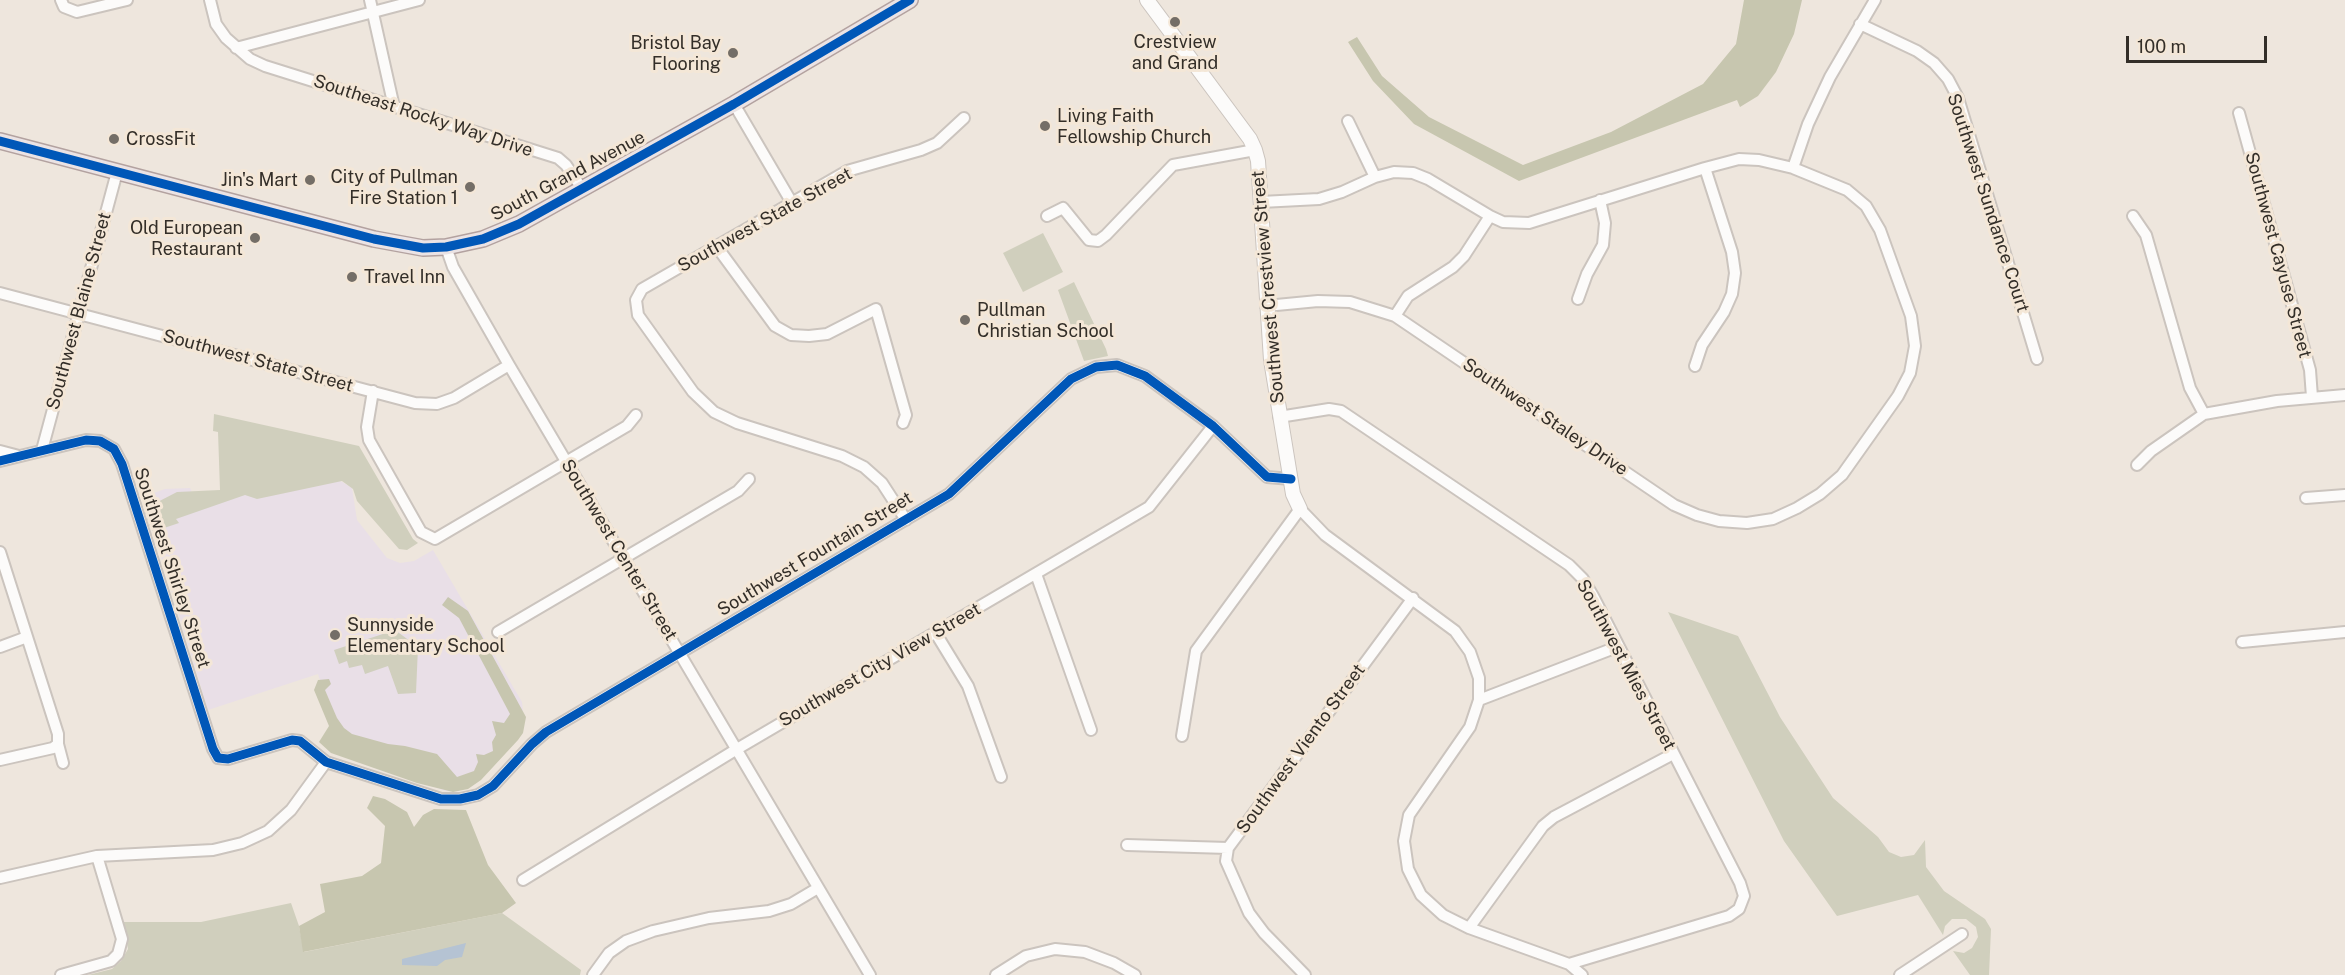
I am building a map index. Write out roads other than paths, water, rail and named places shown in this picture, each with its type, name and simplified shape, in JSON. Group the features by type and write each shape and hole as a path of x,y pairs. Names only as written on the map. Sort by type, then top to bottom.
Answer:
{"main road":[{"name":"South Grand Avenue","path":"0,141 374,239 423,248 446,247 483,239 519,224 583,190 910,0"}],"street":[{"path":"62,1 64,7 77,12 127,0"},
{"name":"Southeast Rocky Way Drive","path":"210,0 216,24 236,48 250,59 265,66 558,158 566,165 583,190"},
{"path":"370,0 394,107"},
{"path":"236,48 419,0"},
{"name":"Southwest Crestview Street","path":"1147,0 1250,139 1255,150 1261,202 1266,306 1279,417 1293,494 1300,508 1325,535 1455,630 1470,652 1479,678 1479,700 1470,727 1410,815 1404,841 1408,869 1421,895 1443,915 1469,928 1569,964 1582,975"},
{"path":"1794,168 1813,115 1830,77 1875,0"},
{"name":"Southwest Sundance Court","path":"1860,24 1917,51 1934,63 1948,79 1958,98 2037,359"},
{"path":"734,104 792,203"},
{"name":"Southwest Cayuse Street","path":"2239,113 2310,370 2312,397"},
{"name":"Southwest State Street","path":"906,520 882,483 864,467 842,456 737,423 714,412 693,392 638,315 636,300 642,289 847,171 921,150 937,143 964,118"},
{"path":"1348,121 1375,177"},
{"path":"1047,216 1063,208 1089,240 1098,241 1173,165 1255,150"},
{"name":"Southwest Staley Drive","path":"1261,202 1319,199 1342,192 1375,177 1394,172 1413,173 1428,178 1503,222 1529,223 1705,168 1739,159 1760,160 1794,168 1847,190 1866,206 1880,230 1911,316 1915,346 1910,374 1898,396 1842,475 1820,494 1797,508 1773,519 1747,523 1719,521 1674,505 1395,316 1350,302 1318,301 1266,306"},
{"path":"1695,366 1702,345 1724,312 1732,294 1735,273 1732,252 1705,168"},
{"name":"Southwest Blaine Street","path":"42,450 117,172"},
{"path":"1578,299 1587,274 1603,245 1605,223 1600,200"},
{"path":"1395,316 1408,297 1453,267 1464,256 1490,216"},
{"path":"2133,216 2146,235 2190,388 2204,414"},
{"path":"717,246 775,326 791,335 826,334 876,309 906,415 903,423"},
{"name":"Southwest Center Street","path":"446,247 453,267 509,365 870,975"},
{"name":"Southwest State Street","path":"0,293 415,403 437,404 454,398 509,365"},
{"name":"Southwest Fountain Street","path":"326,762 441,799 460,799 478,795 493,786 546,732 949,494 1071,379 1096,367 1116,365 1144,376 1213,426 1267,477 1291,479"},
{"path":"373,392 367,427 369,440 421,532 435,539 627,426 636,416"},
{"path":"2137,465 2151,451 2204,414 2277,401 2345,395"},
{"name":"Southwest Mies Street","path":"1279,417 1329,409 1341,411 1559,558 1583,579 1740,883 1744,896 1739,909 1729,916 1569,964"},
{"name":"Southwest City View Street","path":"523,880 737,749 1149,507 1213,426"},
{"name":"Southwest Shirley Street","path":"42,450 86,440 100,441 114,449 122,464 213,749 218,758 228,759 292,740 300,741 326,762"},
{"path":"0,461 42,450"},
{"path":"0,451 19,456"},
{"path":"498,632 738,490 749,479"},
{"path":"2306,498 2345,495"},
{"path":"1182,736 1196,651 1300,508"},
{"path":"0,552 58,734 63,763"},
{"path":"1036,574 1091,730"},
{"name":"Southwest Viento Street","path":"1127,845 1228,848 1413,598"},
{"path":"935,632 968,686 1001,777"},
{"path":"2242,642 2345,632"},
{"path":"0,647 27,637"},
{"path":"1479,700 1617,647"},
{"path":"0,760 53,748 58,744"},
{"path":"1469,928 1549,821 1567,809 1673,754"},
{"path":"0,878 97,856 213,850 242,843 268,831 291,810 326,762"},
{"path":"1228,848 1226,861 1249,913 1264,933 1305,975"},
{"path":"61,975 111,961 118,954 122,939 97,856"},
{"path":"593,975 609,953 626,941 653,931 709,918 769,911 791,904 818,888"},
{"path":"1900,975 1962,934"},
{"path":"996,975 1026,956 1055,949 1085,952 1114,963 1135,975"}],"water":[{"path":"466,943 462,957 445,960 437,966 402,965 402,959"}],"place":[{"name":"Crestview and Grand","path":"1175,22"},
{"name":"Bristol Bay Flooring","path":"733,53"},
{"name":"Living Faith Fellowship Church","path":"1045,126"},
{"name":"CrossFit","path":"114,139"},
{"name":"Jin's Mart","path":"310,180"},
{"name":"City of Pullman Fire Station 1","path":"470,187"},
{"name":"Old European Restaurant","path":"255,238"},
{"name":"Travel Inn","path":"352,277"},
{"name":"Pullman Christian School","path":"965,320"},
{"name":"Sunnyside Elementary School","path":"335,635"}]}
